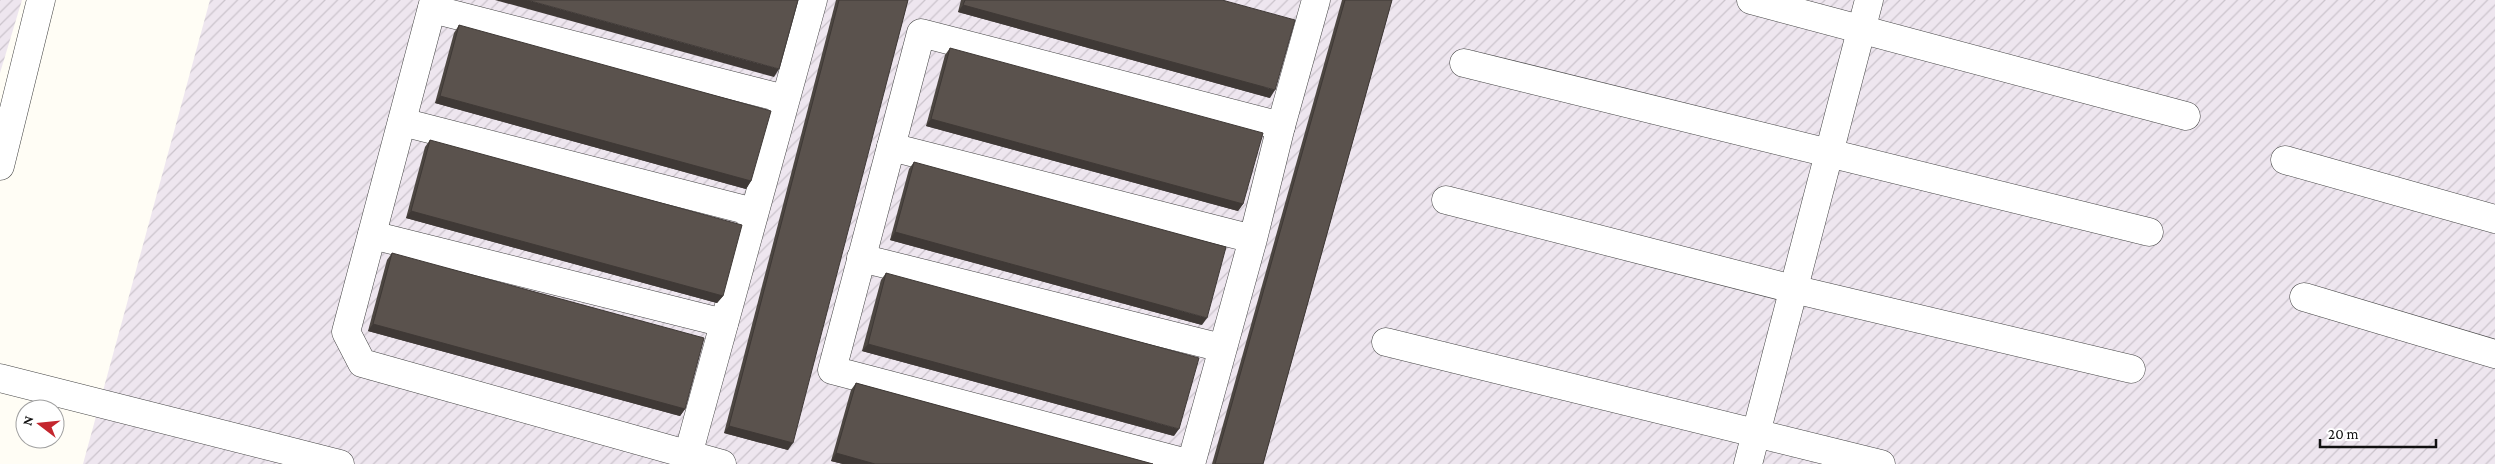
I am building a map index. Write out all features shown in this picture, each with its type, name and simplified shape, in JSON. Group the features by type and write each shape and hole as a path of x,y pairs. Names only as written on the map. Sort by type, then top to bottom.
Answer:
{"lane":[{"path":"0,166 41,0"},
{"path":"688,455 812,0"},
{"path":"1280,126 921,33 832,370 1191,464 1253,239 1280,126 1316,0"},
{"path":"1751,0 1861,31 2186,116"},
{"path":"1748,464 1869,0"},
{"path":"722,464 362,363 346,332 433,4 786,99"},
{"path":"1464,63 1828,155 2149,232"},
{"path":"402,122 754,212"},
{"path":"891,147 1253,239"},
{"path":"2285,160 2495,219"},
{"path":"1446,200 1793,289 2131,369"},
{"path":"372,235 724,324"},
{"path":"861,258 1222,348"},
{"path":"2304,297 2495,354"},
{"path":"1386,342 1881,464"},
{"path":"0,378 340,464"}],"shaded area":[{"path":"0,0 22,0 0,73"},
{"path":"210,0 2495,0 2495,464 83,464"}],"building":[{"path":"527,0 798,0 779,69"},
{"path":"839,0 908,0 793,443 729,426"},
{"path":"965,0 1222,0 1295,20 1275,90 963,5"},
{"path":"1345,0 1392,0 1263,464 1215,464"},
{"path":"459,25 771,111 751,181 440,96"},
{"path":"950,48 1263,133 1243,204 931,119"},
{"path":"430,140 742,225 723,296 411,211"},
{"path":"914,162 1226,247 1207,318 895,232"},
{"path":"392,253 704,338 685,409 373,324"},
{"path":"886,273 1199,358 1179,429 868,344"},
{"path":"856,383 1153,464 875,464 836,453"}]}
